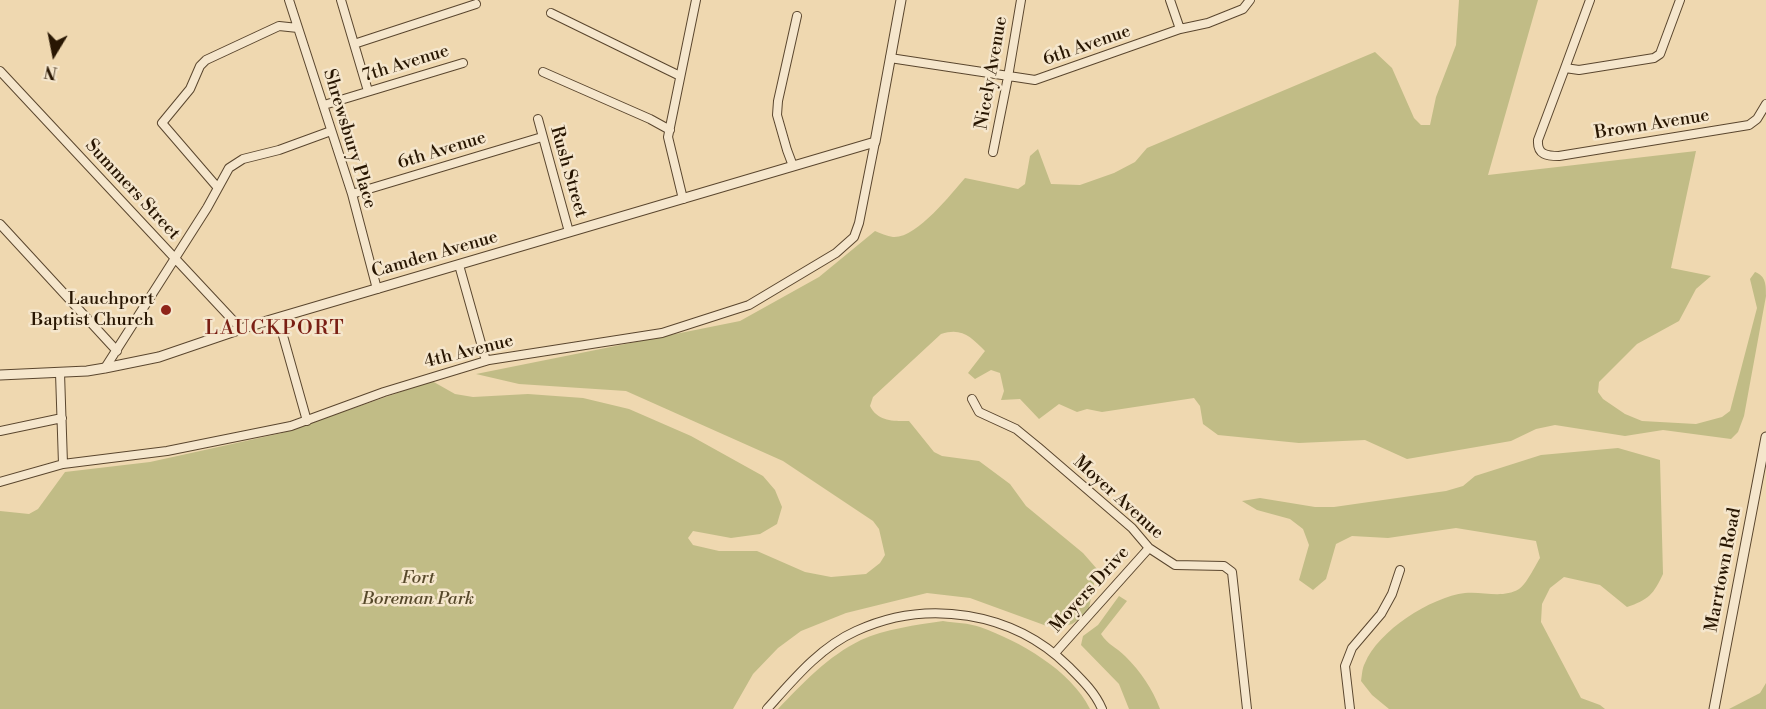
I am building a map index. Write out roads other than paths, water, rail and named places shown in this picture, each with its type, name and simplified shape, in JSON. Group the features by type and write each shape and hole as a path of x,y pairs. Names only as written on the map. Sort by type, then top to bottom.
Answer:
{"street":[{"name":"Shrewsbury Place","path":"288,0 352,194 377,289"},
{"path":"341,0 368,92"},
{"path":"683,199 668,137 696,0"},
{"name":"4th Avenue","path":"0,482 63,464 167,451 291,426 384,392 486,361 662,333 749,305 836,253 854,237 859,223 901,0"},
{"name":"Nicely Avenue","path":"993,152 1021,0"},
{"path":"1170,0 1180,29"},
{"name":"6th Avenue","path":"890,58 1035,80 1180,29 1209,23 1243,9 1250,0"},
{"path":"1590,0 1565,68 1579,70 1654,58 1660,54 1680,0"},
{"path":"354,44 476,4"},
{"path":"551,13 680,76"},
{"path":"793,166 777,116 777,101 797,16"},
{"path":"218,188 162,123 190,89 200,66 206,60 279,26 297,28"},
{"name":"7th Avenue","path":"324,105 463,63"},
{"name":"Brown Avenue","path":"1565,68 1538,140 1540,152 1548,156 1749,125 1757,119 1766,104"},
{"name":"Summers Street","path":"0,71 241,329"},
{"path":"543,72 650,118 670,130"},
{"name":"Rush Street","path":"538,119 569,232"},
{"path":"105,368 229,168 243,159 279,150 332,131"},
{"name":"6th Avenue","path":"352,194 542,137"},
{"name":"Camden Avenue","path":"0,375 87,371 159,357 241,329 875,142"},
{"path":"0,224 117,351"},
{"path":"459,265 486,361"},
{"path":"278,318 307,421"},
{"path":"60,373 63,464"},
{"name":"Moyer Avenue","path":"972,399 979,412 1016,429 1132,528 1149,548 1175,565 1224,566 1232,572 1247,709"},
{"path":"0,431 62,418"},
{"name":"Marrtown Road","path":"1714,709 1766,437"},
{"name":"Moyers Drive","path":"1054,653 1149,548"},
{"path":"1350,709 1345,666 1352,648 1381,614 1392,594 1400,570"},
{"path":"767,709 826,649 854,631 897,618 944,613 974,616 1002,624 1027,636 1054,653 1083,680 1102,709"}],"place":[{"name":"Lauchport Baptist Church","path":"166,310"}],"district":[{"name":"LAUCKPORT","path":"275,329"}],"park label":[{"name":"Fort Boreman Park","path":"418,589"}]}
